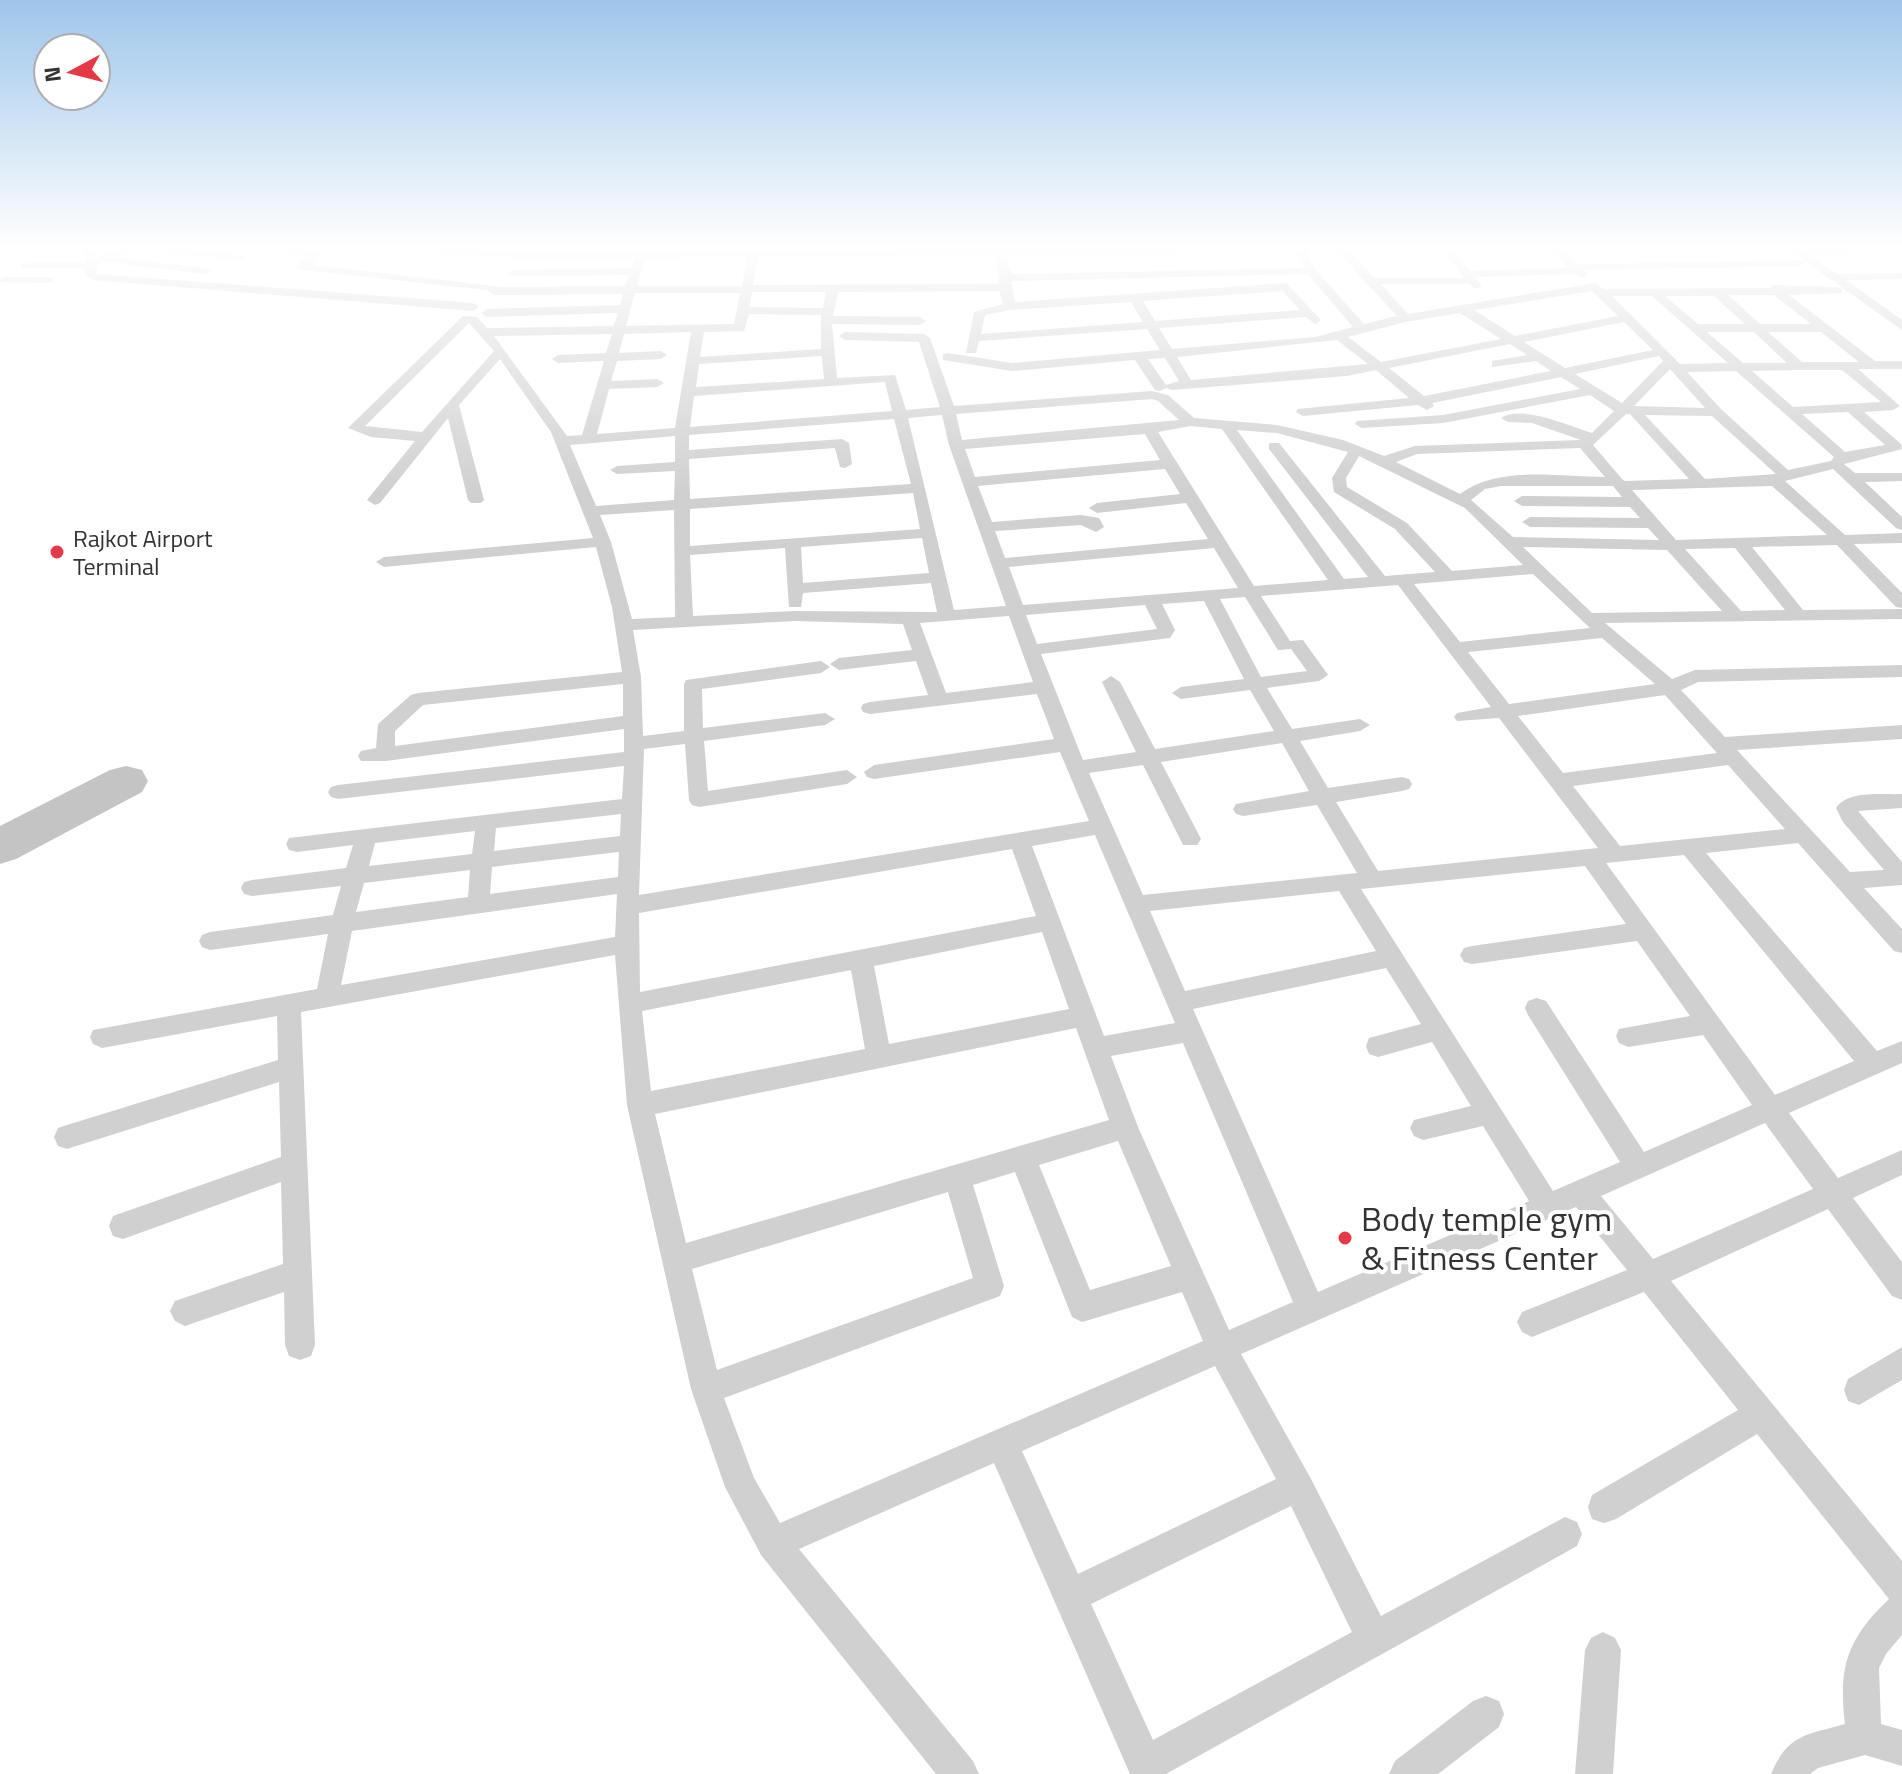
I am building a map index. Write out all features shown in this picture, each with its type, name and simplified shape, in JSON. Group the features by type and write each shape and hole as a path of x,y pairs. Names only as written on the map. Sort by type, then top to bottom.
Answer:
{"street":[{"path":"425,437 371,433 355,428 473,328"},
{"path":"375,500 452,404 479,328"},
{"path":"486,328 562,441 603,542 624,625 632,677 633,741 626,944 629,1004 640,1105 706,1389 741,1487 773,1543 960,1774"},
{"path":"584,328 740,328"},
{"path":"827,328 831,383"},
{"path":"922,328 956,445 1066,744 1310,1307"},
{"path":"967,360 976,328"},
{"path":"974,338 1114,328"},
{"path":"1154,328 1187,384"},
{"path":"1325,328 1379,366 1443,419"},
{"path":"948,357 1012,367 1335,337 1361,328"},
{"path":"1491,328 1590,391 1629,411 1703,485"},
{"path":"562,441 1159,392 1187,384 1347,372 1575,328"},
{"path":"1637,328 1902,603"},
{"path":"1694,328 1822,328 1871,365"},
{"path":"1694,328 1788,411 1902,525"},
{"path":"1757,328 1801,368"},
{"path":"684,622 682,431 698,329"},
{"path":"588,439 617,330"},
{"path":"845,336 924,338"},
{"path":"693,361 827,352"},
{"path":"558,359 661,355"},
{"path":"1139,356 1159,392 1190,422"},
{"path":"1497,364 1537,357"},
{"path":"1384,461 1415,450 1589,441 1629,411 1669,361"},
{"path":"1303,412 1421,401 1562,373 1669,361 1738,367 1902,365"},
{"path":"888,363 947,616"},
{"path":"1788,411 1893,406 1846,366"},
{"path":"688,392 890,378"},
{"path":"602,385 657,383"},
{"path":"1362,424 1443,419 1590,391"},
{"path":"452,404 476,500"},
{"path":"1461,500 1480,486 1501,481 1703,485 1780,478 1896,447 1853,409"},
{"path":"1629,411 1716,412"},
{"path":"1508,418 1533,419 1589,441 1620,484 1735,615"},
{"path":"956,445 1149,429 1190,422 1226,425 1299,433 1356,450 1461,500 1512,542 1534,569 1588,618 1654,671 1846,881 1894,925 1902,944"},
{"path":"1226,425 1339,584"},
{"path":"1149,429 1251,590 1291,645 1319,675 1181,693"},
{"path":"617,470 842,443 845,464"},
{"path":"1274,446 1380,581"},
{"path":"1356,450 1339,478 1339,489 1401,526 1448,576"},
{"path":"969,482 1169,464"},
{"path":"1852,478 1902,477"},
{"path":"589,511 919,488"},
{"path":"1097,508 1190,498"},
{"path":"1522,501 1637,502"},
{"path":"986,527 1081,520 1093,521 1096,527"},
{"path":"1530,522 1654,523"},
{"path":"682,551 929,533"},
{"path":"1512,542 1672,545 1902,538"},
{"path":"384,562 603,542"},
{"path":"793,543 795,616"},
{"path":"999,563 1221,543"},
{"path":"1740,543 1798,615"},
{"path":"624,625 795,616 910,619 1534,569"},
{"path":"794,589 938,577"},
{"path":"1403,580 1614,854"},
{"path":"1209,594 1256,684 1372,879"},
{"path":"1030,650 1164,634 1166,630 1151,600"},
{"path":"1588,618 1902,614"},
{"path":"910,619 939,700"},
{"path":"1454,648 1606,632"},
{"path":"847,777 699,800 693,684 923,655"},
{"path":"1464,717 1669,688 1695,676 1902,671"},
{"path":"632,677 418,699 385,729 377,755 415,750 633,741 825,719"},
{"path":"1111,682 1190,839"},
{"path":"870,708 1044,687"},
{"path":"1077,768 1360,725"},
{"path":"1558,781 1727,751 1902,732"},
{"path":"338,792 412,784 633,741"},
{"path":"874,772 1066,744"},
{"path":"412,784 415,750"},
{"path":"1243,809 1402,784"},
{"path":"1902,801 1852,804 1846,808 1850,817 1902,876"},
{"path":"297,844 631,805"},
{"path":"478,904 486,821"},
{"path":"210,941 478,904 628,895 1102,826"},
{"path":"1135,904 1804,835"},
{"path":"327,996 342,923 366,836"},
{"path":"1019,839 1125,1127 1221,1347 1297,1486 1374,1639"},
{"path":"252,888 629,843"},
{"path":"1689,847 1873,1065"},
{"path":"1590,857 1832,1193 1893,1254 1902,1286"},
{"path":"1846,881 1902,876"},
{"path":"1345,882 1547,1205"},
{"path":"629,1004 1049,922"},
{"path":"1472,955 1642,931"},
{"path":"102,1037 626,944"},
{"path":"1178,1002 1392,957"},
{"path":"861,958 879,1058"},
{"path":"289,1003 300,1345"},
{"path":"1537,1008 1638,1166"},
{"path":"640,1105 1084,1016"},
{"path":"1628,1036 1709,1024"},
{"path":"1378,1046 1438,1030"},
{"path":"1095,1048 1191,1031"},
{"path":"773,1543 1902,1052"},
{"path":"67,1137 291,1067"},
{"path":"1423,1128 1490,1113"},
{"path":"677,1260 1125,1127"},
{"path":"1022,1157 1082,1307 1190,1275"},
{"path":"1532,1322 1649,1276 1902,1162"},
{"path":"123,1226 294,1165"},
{"path":"706,1389 990,1286 957,1176"},
{"path":"1580,1191 1902,1588"},
{"path":"185,1311 298,1273"},
{"path":"1859,1390 1902,1362"},
{"path":"1604,1507 1761,1414"},
{"path":"1002,1443 1145,1765 1565,1534"},
{"path":"1070,1596 1297,1486"},
{"path":"1865,1737 1858,1675 1861,1662 1883,1628 1902,1611"},
{"path":"1594,1774 1603,1650"},
{"path":"1408,1774 1486,1714"},
{"path":"1790,1774 1797,1760 1811,1752 1865,1737 1902,1748"}],"taxiway":[{"path":"0,847 126,781"}],"place":[{"name":"Rajkot Airport Terminal","path":"57,552"},
{"name":"Body temple gym & Fitness Center","path":"1345,1238"}]}
